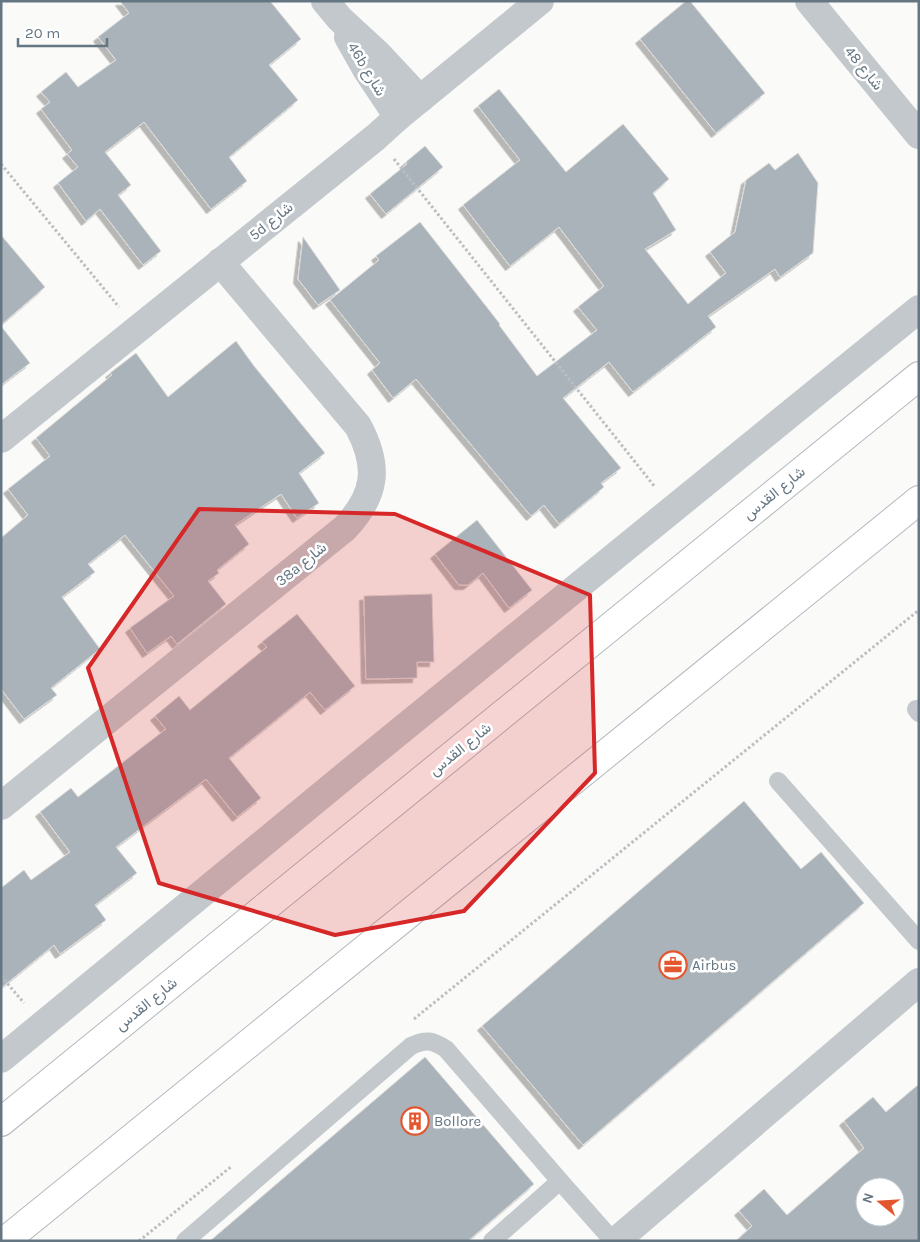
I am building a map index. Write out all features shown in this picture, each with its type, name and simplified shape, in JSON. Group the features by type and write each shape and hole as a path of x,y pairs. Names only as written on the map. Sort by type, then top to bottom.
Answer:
{"main road":[{"name":"شارع القدس","path":"1,1122 919,376"},
{"path":"5,1241 919,500"}],"street":[{"name":"5d شارع","path":"1,439 376,137 540,1"},
{"name":"شارع 48","path":"809,1 919,135"},
{"name":"46b شارع","path":"332,10 372,48 420,99"},
{"name":"46b شارع","path":"332,10 366,69 398,117"},
{"name":"38a شارع","path":"1,806 345,528 358,514 368,498 372,480 372,461 367,443 358,426 220,262"},
{"path":"1,1058 919,309"},
{"path":"614,1241 919,982"}],"lane":[{"path":"778,781 919,941"},
{"path":"185,1241 411,1046 422,1041 435,1042 446,1049 614,1241"},
{"path":"492,1241 560,1181"}],"path":[{"path":"376,137 672,509"},
{"path":"1,164 137,329"},
{"path":"409,1022 919,610"},
{"path":"1,976 42,1025"},
{"path":"139,1241 239,1160"}],"highlighted area":[{"path":"199,509 395,514 590,595 595,773 464,911 335,935 159,883 88,668"}],"building":[{"path":"120,1 270,1 301,39 269,65 298,100 229,157 247,181 211,209 144,122 105,152 131,185 118,195 161,251 143,265 100,209 86,221 58,183 78,167 67,154 72,150 41,109 50,102 41,92 66,72 78,87 116,60 98,37 129,13"},
{"path":"686,1 690,1 765,93 716,133 640,39"},
{"path":"499,89 566,172 623,124 669,179 653,193 676,230 645,249 688,304 726,273 710,252 735,232 746,180 769,163 775,170 798,153 818,183 813,253 780,277 775,269 708,316 716,327 633,392 609,362 563,398 621,468 601,483 604,487 559,524 544,505 531,516 416,379 393,398 372,370 380,363 330,300 379,260 376,256 420,222 500,324 537,376 597,330 578,307 604,286 559,227 510,266 463,205 520,160 478,106"},
{"path":"425,146 443,167 386,214 370,194 407,164 406,162"},
{"path":"1,235 45,287 1,325"},
{"path":"303,237 340,290 318,305 298,279"},
{"path":"1,326 30,363 1,385"},
{"path":"236,341 325,453 299,473 319,503 297,518 281,494 235,525 249,544 217,570 219,573 208,581 226,604 177,644 171,636 147,653 130,628 174,596 125,535 88,564 95,572 62,597 100,649 51,688 57,695 24,719 1,689 1,538 28,515 8,489 50,456 36,438 112,375 110,373 136,353 168,397"},
{"path":"477,520 532,590 509,608 483,573 468,585 459,585 435,554"},
{"path":"432,594 434,662 417,662 417,678 366,679 364,596"},
{"path":"297,614 355,686 325,710 310,692 229,758 261,798 237,817 206,779 116,847 137,873 95,905 106,920 60,954 54,945 1,988 1,888 24,870 31,880 70,852 40,812 71,788 78,797 166,729 155,716 179,696 190,710 267,647 262,642"},
{"name":"Airbus","path":"744,801 801,869 821,852 864,903 583,1145 482,1026"},
{"name":"Bollore","path":"425,1057 534,1184 468,1241 210,1241"},
{"path":"919,1084 919,1241 736,1241 752,1226 739,1211 764,1189 787,1215 864,1148 844,1121 873,1097 886,1112"}],"place":[{"name":"Airbus","path":"673,965"},
{"name":"Bollore","path":"415,1121"}]}
